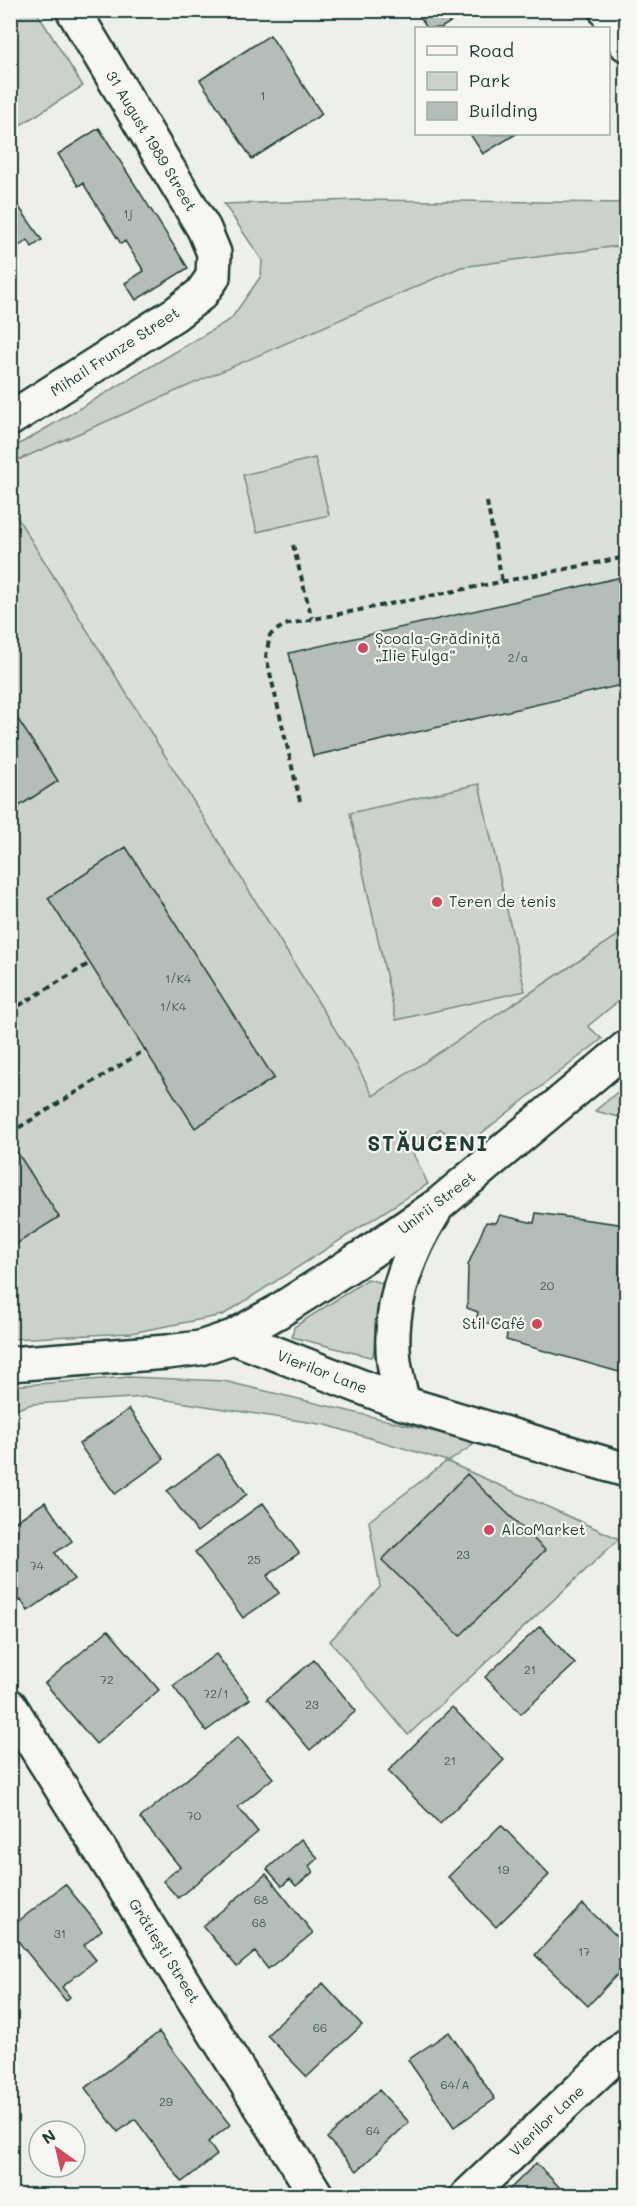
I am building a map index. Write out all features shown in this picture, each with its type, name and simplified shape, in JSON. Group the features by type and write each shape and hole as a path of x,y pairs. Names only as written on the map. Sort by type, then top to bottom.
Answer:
{"street":[{"name":"31 August 1989 Street","path":"72,10 204,229 214,253 213,277"},
{"path":"606,10 627,44"},
{"name":"Mihail Frunze Street","path":"10,419 175,314 201,294 213,277"},
{"name":"Unirii Street","path":"233,1337 362,1258 438,1205 627,1048"},
{"path":"403,1403 394,1361 394,1318 403,1276 419,1236 438,1205"},
{"path":"10,1364 167,1352 200,1348 233,1337"},
{"name":"Vierilor Lane","path":"233,1337 403,1403 627,1470"},
{"name":"Grătiești Street","path":"10,1706 318,2196"},
{"name":"Vierilor Lane","path":"466,2196 627,2046"}],"path":[{"path":"487,502 502,581"},
{"path":"293,545 312,619"},
{"path":"300,801 266,656 270,635 284,625 627,557"},
{"path":"10,1011 90,963"},
{"path":"10,1133 145,1050"}],"shaded area":[{"name":"Școala-Grădiniță „Ilie Fulga“","path":"626,245 626,930 373,1096 356,1063 11,506 11,463 461,267"}],"green space":[{"path":"11,10 36,11 83,86 11,131"},
{"path":"359,200 626,203 626,245 461,267 11,463 11,449 231,319 261,276 262,260 224,204"},
{"path":"315,458 329,515 257,532 243,475"},
{"path":"10,506 356,1063 373,1096 626,930 626,995 588,1026 602,1039 465,1146 440,1129 411,1149 428,1184 223,1315 131,1333 11,1339"},
{"name":"Teren de tenis","path":"479,784 525,991 396,1020 350,813"},
{"path":"626,1085 626,1119 595,1111"},
{"path":"368,1279 382,1283 373,1356 292,1337 294,1327"},
{"path":"129,1377 224,1381 477,1442 448,1462 619,1539 408,1735 330,1641 380,1587 369,1521 447,1461 326,1425 148,1397 32,1404 11,1411 11,1386"},
{"path":"626,1527 626,1544 619,1539"}],"building":[{"path":"415,10 469,10 443,27 426,27"},
{"path":"270,35 322,114 252,159 200,80"},
{"path":"99,128 188,268 136,300 125,283 144,271 125,241 121,244 83,183 78,186 58,154"},
{"path":"471,135 514,135 483,154"},
{"path":"10,194 42,240 32,247 28,240 10,252"},
{"path":"626,576 626,684 313,756 289,653"},
{"path":"10,707 58,781 10,812"},
{"path":"126,847 274,1078 195,1128 48,898"},
{"path":"10,1141 59,1217 10,1248"},
{"path":"536,1213 626,1225 626,1374 506,1340 508,1329 476,1321 478,1312 467,1308 468,1265 486,1222 496,1223 500,1215 534,1223"},
{"path":"129,1409 164,1459 115,1494 79,1444"},
{"path":"218,1454 247,1494 197,1532 167,1491"},
{"path":"467,1474 545,1550 460,1636 382,1560"},
{"path":"45,1502 72,1541 55,1553 74,1579 28,1611 21,1600 10,1607 10,1525"},
{"path":"263,1503 299,1553 267,1576 279,1593 243,1618 195,1552"},
{"path":"540,1626 575,1664 521,1714 485,1677"},
{"path":"108,1630 159,1690 96,1744 45,1683"},
{"path":"216,1654 250,1699 206,1731 173,1686"},
{"path":"314,1660 356,1711 310,1750 267,1699"},
{"path":"452,1707 504,1760 440,1824 388,1771"},
{"path":"238,1737 273,1778 238,1807 258,1832 178,1898 163,1881 180,1867 140,1818"},
{"path":"501,1825 549,1875 496,1927 448,1877"},
{"path":"301,1839 318,1858 309,1866 313,1872 296,1886 290,1879 282,1886 267,1869"},
{"path":"266,1874 313,1933 268,1969 255,1952 237,1967 203,1926"},
{"path":"65,1884 102,1930 84,1945 96,1960 62,1987 70,1997 66,2001 10,1931 10,1928"},
{"path":"583,1904 626,1945 626,1965 588,2006 535,1955"},
{"path":"323,1983 362,2025 307,2077 267,2035"},
{"path":"159,2032 230,2125 208,2142 217,2155 182,2182 135,2119 118,2132 85,2088"},
{"path":"449,2032 495,2099 454,2127 408,2060"},
{"path":"379,2090 409,2122 357,2171 327,2138"},
{"path":"536,2163 568,2196 503,2196"}],"place":[{"name":"Școala-Grădiniță „Ilie Fulga“","path":"363,648"},
{"name":"Teren de tenis","path":"437,902"},
{"name":"Stil Café","path":"537,1324"},
{"name":"AlcoMarket","path":"489,1530"}],"district":[{"name":"STĂUCENI","path":"428,1144"}]}
